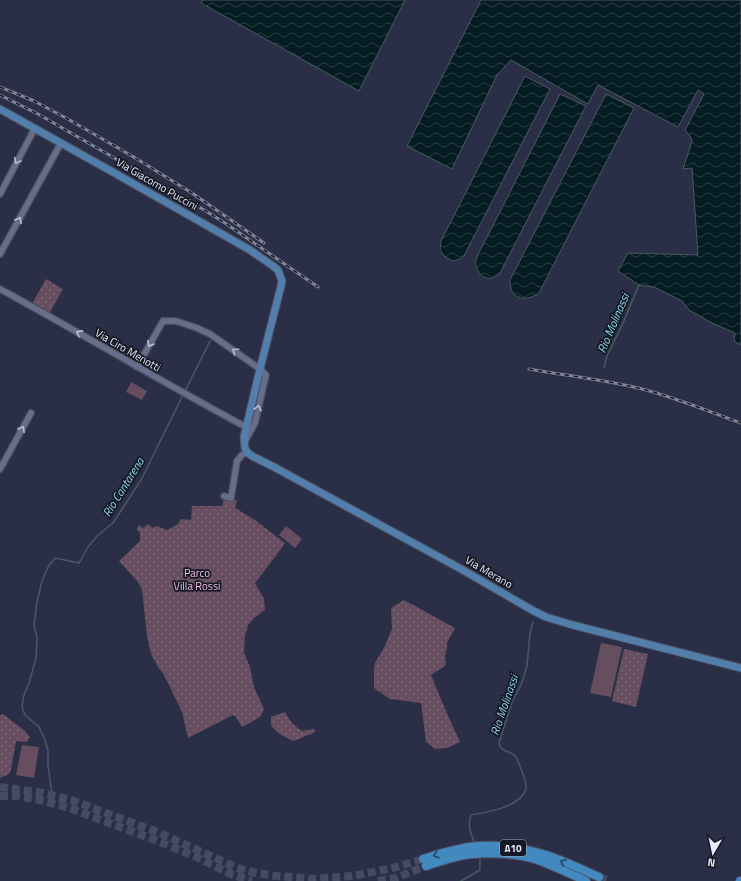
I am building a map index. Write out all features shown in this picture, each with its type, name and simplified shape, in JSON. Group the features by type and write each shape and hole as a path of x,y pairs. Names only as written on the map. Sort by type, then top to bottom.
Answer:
{"highway":[{"name":"A10","path":"586,881 560,868 533,858 499,854 472,854 424,863 445,852 472,847 505,847 536,852 557,859 599,877"}],"main road":[{"name":"Via Giacomo Puccini","path":"0,109 250,250 278,270 282,281 246,427 245,448"},
{"name":"Via Merano","path":"245,448 252,456 546,617 741,668"}],"street":[{"path":"0,194 34,128"},
{"path":"0,254 61,143"},
{"name":"Via Ciro Menotti","path":"0,290 246,427"},
{"path":"136,367 163,321 176,321 210,334 260,369 266,375 255,423 242,455 237,462 231,498 224,496"},
{"path":"0,469 31,413"}],"green space":[{"path":"46,279 63,289 49,314 32,304"},
{"path":"131,382 147,391 142,400 126,392"},
{"name":"Parco Villa Rossi","path":"224,497 230,500 237,500 235,508 255,520 285,543 255,583 264,599 265,610 248,625 245,636 244,653 250,667 254,687 264,709 260,717 242,727 233,715 188,738 182,712 164,675 151,654 147,636 142,590 138,582 119,561 140,541 140,533 137,529 139,525 143,528 148,524 152,528 157,526 167,530 178,524 181,519 191,520 192,506 222,506"},
{"path":"286,526 302,539 295,548 279,535"},
{"path":"404,600 455,628 447,643 445,656 446,665 431,675 460,742 447,748 435,749 426,742 421,703 390,699 374,688 375,663 385,646 392,629 391,608"},
{"path":"601,643 622,647 611,697 590,693"},
{"path":"624,649 648,654 636,707 612,701"},
{"path":"285,712 292,723 302,731 314,729 315,732 294,741 274,730 271,724 271,717"},
{"path":"3,714 25,731 30,737 27,742 16,741 11,770 9,774 0,778 0,715"},
{"path":"22,745 39,747 34,778 16,775"}],"water":[{"path":"203,0 405,0 359,91 201,3"},
{"path":"481,0 741,0 741,345 734,341 735,333 712,323 689,310 682,301 654,287 639,285 618,271 628,253 698,255 692,168 683,169 692,141 685,130 704,94 698,90 678,127 598,85 588,104 511,60 497,75 452,169 407,146"},
{"path":"525,76 550,89 464,256 453,261 444,256 440,250 441,241"},
{"path":"560,94 586,106 499,275 493,278 486,278 480,274 476,267 477,256"},
{"path":"606,94 634,108 539,293 528,298 519,297 512,291 510,280"}],"waterway":[{"name":"Rio Molinassi","path":"604,368 607,356 639,285"},
{"name":"Rio Cantarena","path":"185,391 210,341"},
{"name":"Rio Cantarena","path":"52,793 48,766 48,751 45,740 39,727 25,715 22,707 24,695 36,658 37,638 34,625 42,581 48,567 55,558 79,563 88,547 97,536 113,523 141,480 183,395"},
{"name":"Rio Molinassi","path":"475,844 469,826 471,815 503,808 518,800 526,789 525,779 516,757 504,750 499,743 512,702 521,685 527,666 530,633 533,622"},
{"name":"Rio Molinassi","path":"461,881 480,870 479,856"}],"tunnel":[{"path":"0,787 38,792 71,800 160,833 237,868 256,873 313,879 352,876 393,868 423,859"},
{"path":"0,796 17,796 36,799 69,808 155,840 194,856 233,875 252,881"},
{"path":"378,881 396,878 426,866"},
{"path":"599,877 610,881"}],"railway":[{"path":"0,87 34,101 132,156 192,193 264,243"},
{"path":"0,95 38,114 196,205 225,223 318,287"},
{"path":"529,369 603,381 646,390 682,401 741,423"}]}
